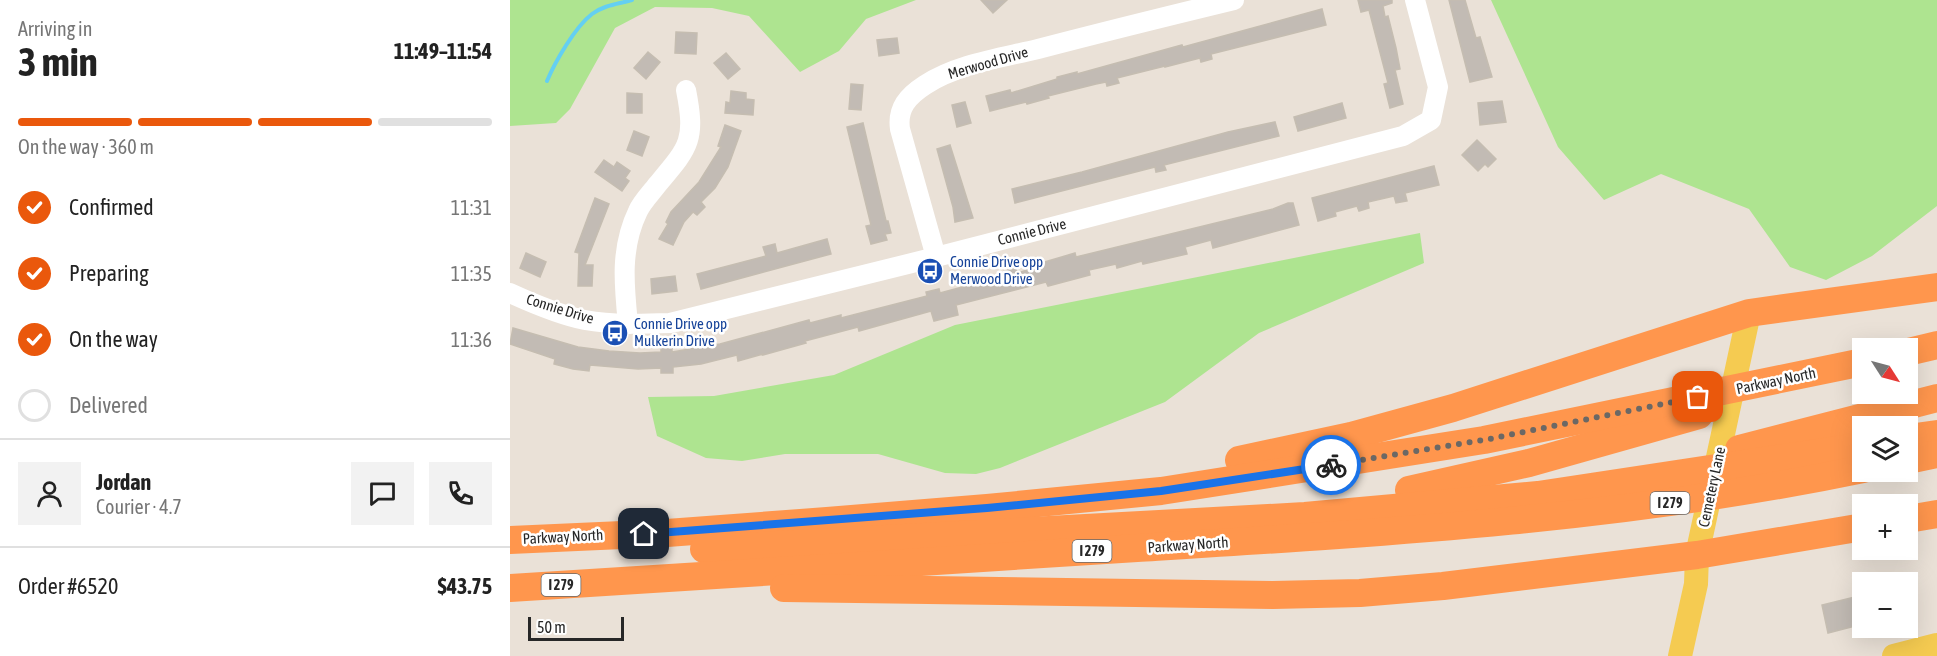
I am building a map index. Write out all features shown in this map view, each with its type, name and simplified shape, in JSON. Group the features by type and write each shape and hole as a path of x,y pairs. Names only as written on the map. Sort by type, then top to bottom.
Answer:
{"highway":[{"path":"827,520 1186,470 1298,449 1444,411 1749,313 1937,287"},
{"path":"1918,350 1937,345"},
{"path":"1918,361 1937,356"},
{"name":"Parkway North","path":"510,540 667,532 987,508 1161,491 1484,440 1852,364"},
{"path":"726,548 1254,508 1433,486 1529,463 1689,418 1852,377"},
{"path":"1427,504 1666,465 1797,435 1937,398"},
{"path":"1918,437 1937,434"},
{"path":"510,559 1293,517 1549,493 1852,448"},
{"path":"1918,458 1937,454"},
{"name":"Parkway North","path":"510,588 708,577 1453,527 1665,504 1852,472"},
{"path":"1918,517 1937,514"},
{"path":"708,577 744,588 1318,595 1443,586 1697,555 1852,529"}],"main road":[{"name":"Cemetery Lane","path":"1678,655 1683,582 1697,555 1749,313"},
{"path":"1894,656 1937,645"}],"street":[{"name":"Merwood Drive","path":"936,256 900,129 899,113 908,98 936,79 968,67 1234,0"},
{"name":"Connie Drive","path":"510,293 534,304 585,320 628,324 670,323 1403,136 1431,120 1438,87 1415,0"},
{"path":"628,324 624,256 629,233 639,209 676,162 690,138 691,116 686,90"}],"green space":[{"path":"510,0 916,0 866,19 839,51 800,72 749,16 712,8 655,7 615,28 570,109 556,123 510,126"},
{"path":"1491,0 1937,0 1937,206 1872,256 1826,280 1790,267 1749,209 1661,174 1604,200 1558,147"},
{"path":"1420,233 1424,263 1259,333 1165,402 1000,468 976,474 945,473 878,454 785,454 742,461 706,458 657,436 648,397 714,396 834,375 955,325"}],"building":[{"path":"981,0 1007,0 993,13"},
{"path":"1358,0 1392,0 1392,3 1383,6 1385,17 1388,16 1396,48 1400,69 1395,70 1403,104 1390,108 1384,84 1388,83 1369,10 1361,12"},
{"path":"1449,0 1465,0 1476,38 1480,37 1492,77 1470,82"},
{"path":"1322,9 1326,25 1211,54 1212,59 1201,62 1200,58 1117,78 1119,83 1107,86 1106,82 1096,84 1048,96 1049,98 1027,104 1026,102 990,111 986,96 1010,90 1011,93 1057,79 1057,77 1077,72 1077,74 1182,45 1183,47"},
{"path":"676,32 697,33 696,54 675,53"},
{"path":"897,38 899,53 879,56 877,40"},
{"path":"648,52 660,62 646,79 634,68"},
{"path":"726,53 740,69 728,79 714,63"},
{"path":"851,84 863,85 861,110 849,109"},
{"path":"731,91 746,93 746,99 754,100 753,115 725,113 726,102 730,103"},
{"path":"627,93 642,94 642,113 627,113"},
{"path":"1502,101 1506,122 1480,125 1478,103"},
{"path":"965,102 971,123 957,127 952,105"},
{"path":"1342,103 1346,118 1298,131 1294,117"},
{"path":"1275,122 1279,136 1164,165 1166,170 1156,172 1155,167 1015,203 1012,189 1228,132"},
{"path":"863,123 886,221 888,221 891,233 885,234 887,240 871,244 866,226 871,225 847,127"},
{"path":"725,125 741,131 728,167 715,188 701,202 705,207 697,215 693,212 684,222 673,245 659,239 668,224 666,222 671,212 699,182 721,147 718,146"},
{"path":"634,131 649,137 642,156 627,150"},
{"path":"1477,140 1496,159 1488,167 1485,164 1478,171 1462,155"},
{"path":"950,145 973,218 955,222 937,149"},
{"path":"604,160 614,167 617,162 630,171 625,178 629,181 622,191 595,172"},
{"path":"1434,166 1439,185 1405,193 1407,201 1396,203 1394,196 1368,202 1369,208 1359,211 1357,206 1335,212 1336,216 1318,221 1312,198"},
{"path":"595,198 609,204 585,265 593,265 592,286 578,286 579,253 575,252"},
{"path":"1293,203 1299,225 1213,248 1211,240 1185,247 1187,254 1143,264 1142,261 1117,268 1116,264 1089,270 1090,275 1048,286 1046,282 956,305 958,315 934,321 931,311 859,331 858,327 738,361 737,355 701,364 673,367 673,373 661,373 661,368 638,369 590,365 589,371 573,369 554,364 555,359 510,344 513,328 578,347 609,351 661,352 661,348 672,348 672,352 720,344 809,320 810,323 841,315 841,318 927,296 926,292 939,289 940,293 1005,276 1004,271 1016,268 1017,273 1075,253 1076,257 1273,209"},
{"path":"827,239 831,254 701,289 697,274 766,256 763,247 775,244 777,253"},
{"path":"526,253 546,262 540,277 520,268"},
{"path":"675,276 677,291 652,294 651,279"},
{"path":"1852,598 1852,627 1828,633 1822,605"}],"waterway":[{"path":"547,81 566,45 592,14 611,5 632,0"}],"way so far":[{"path":"1331,465 1484,440 1698,397"}],"place":[{"name":"Connie Drive opp Merwood Drive","path":"930,271"},
{"name":"Connie Drive opp Mulkerin Drive","path":"615,333"}],"route":[{"path":"644,534 987,508 1161,491 1331,465"}]}
